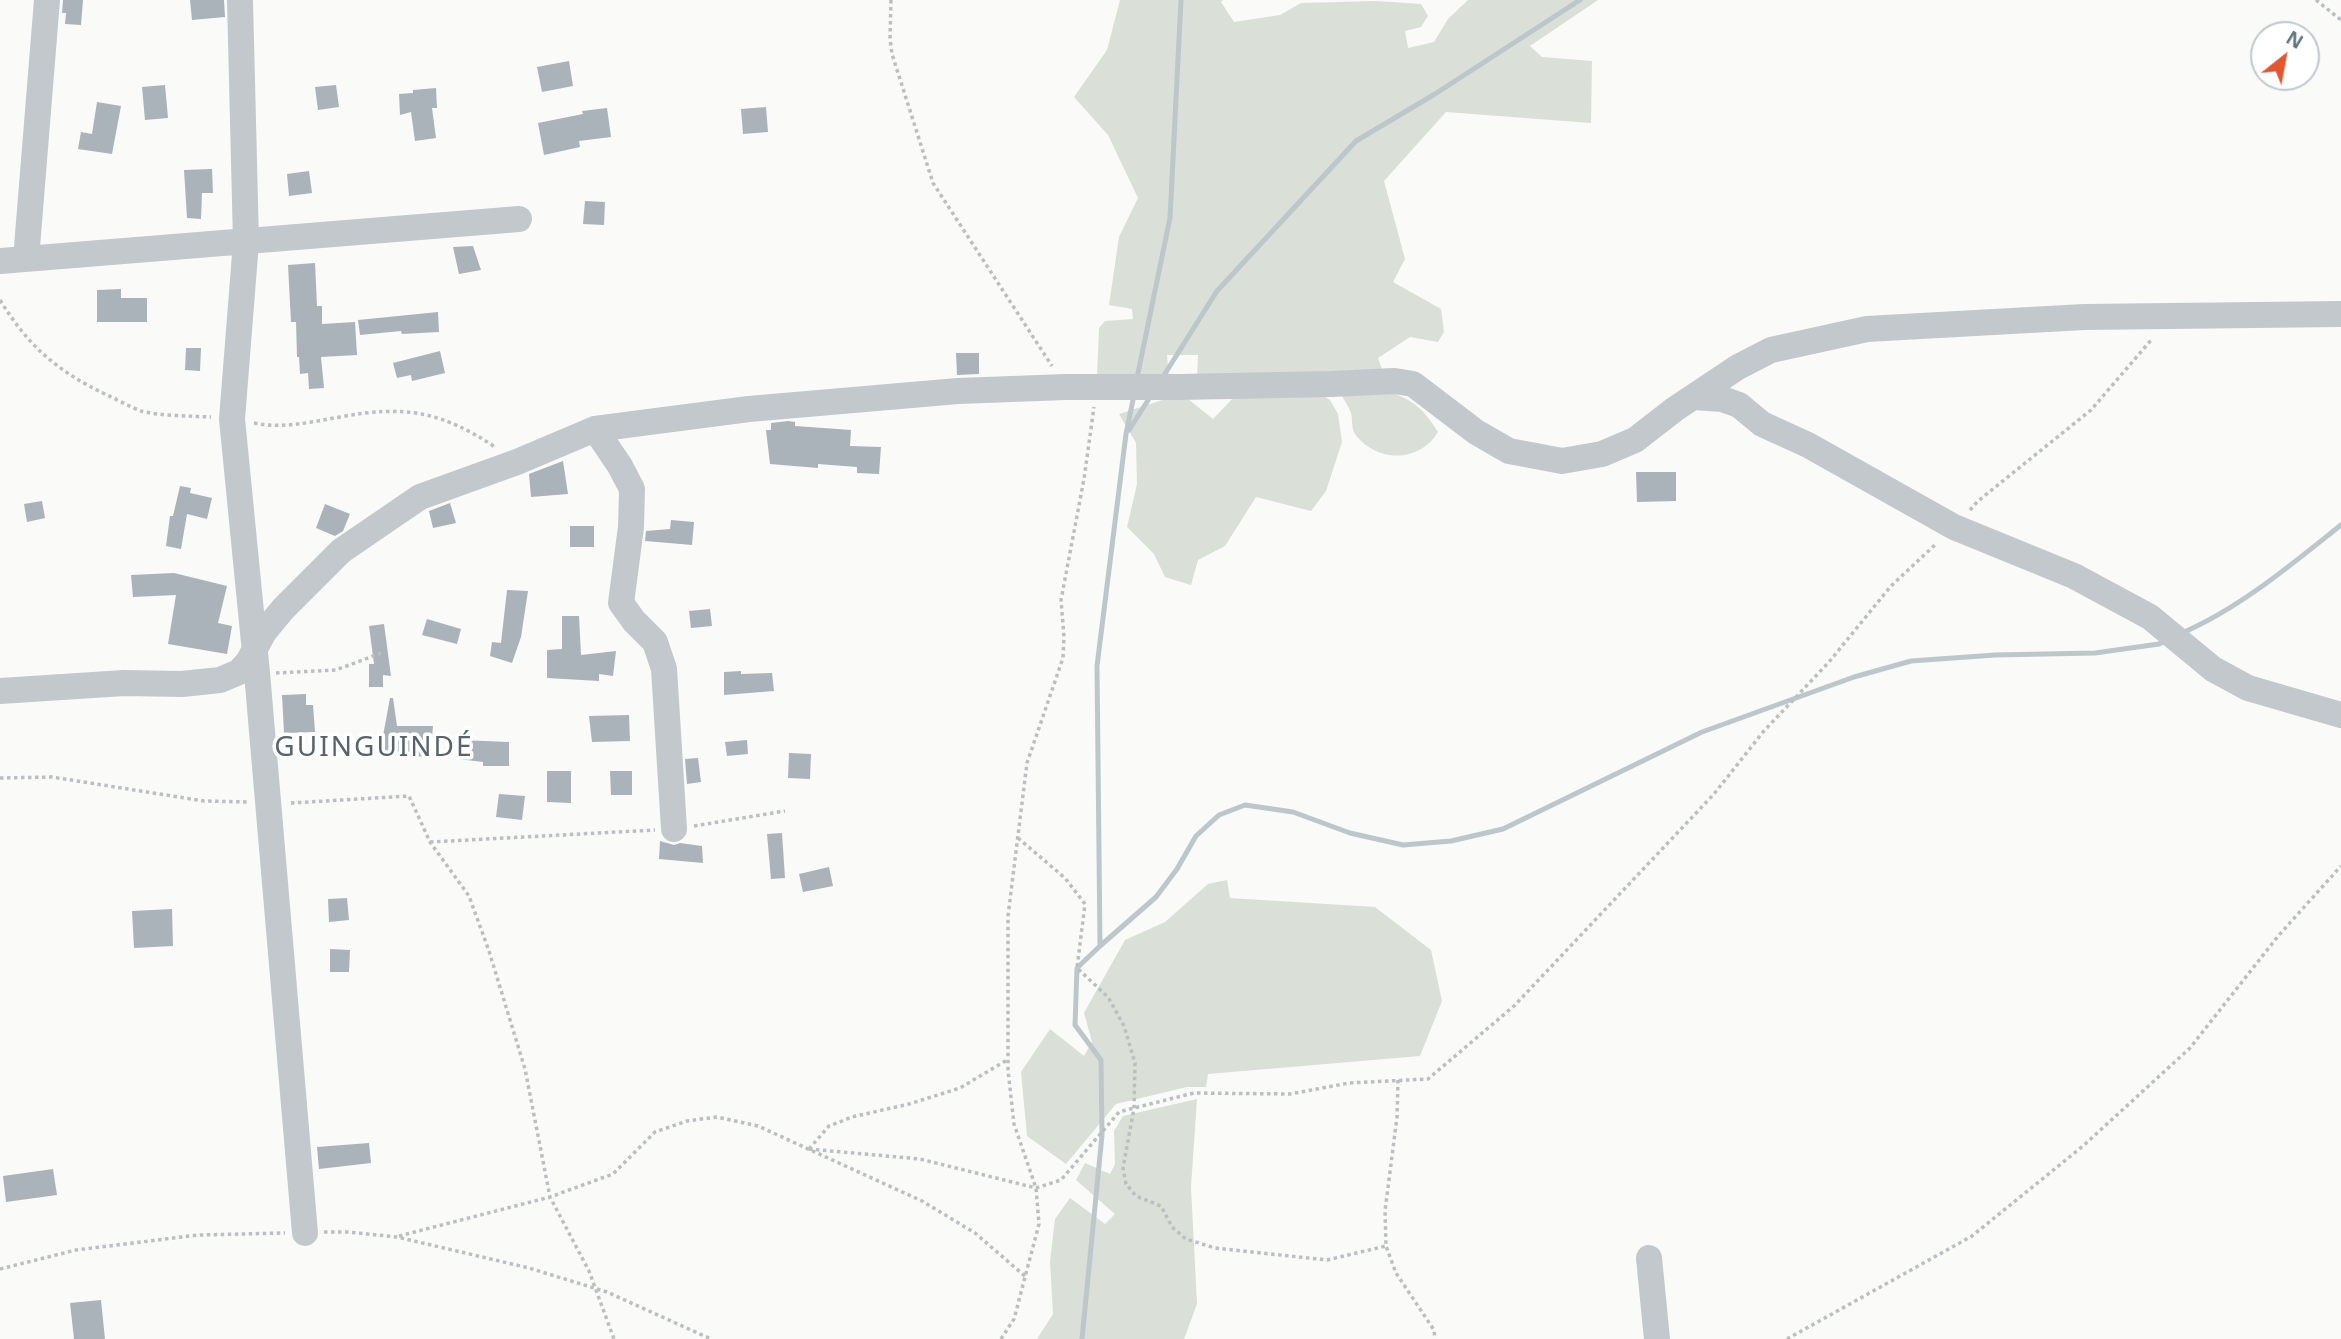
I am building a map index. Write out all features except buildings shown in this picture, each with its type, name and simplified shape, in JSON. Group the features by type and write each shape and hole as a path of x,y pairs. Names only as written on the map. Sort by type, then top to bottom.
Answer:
{"street":[{"path":"26,259 47,0"},
{"path":"240,0 246,242 232,419 256,661 305,1233"},
{"path":"0,261 519,219"},
{"path":"0,691 124,683 182,684 220,680 239,672 256,661 264,632 283,609 341,551 420,497 517,462 595,429 841,401 958,391 1395,381 1413,384 1476,432 1509,451 1562,461 1602,454 1634,440 1738,367 1771,350 1867,330 2084,317 2341,314"},
{"path":"1693,397 1722,399 1739,405 1762,424 1808,445 1954,527 2074,576 2150,617 2213,669 2248,688 2341,715"},
{"path":"595,429 632,489 631,527 621,603 655,642 664,669 674,829"},
{"path":"1649,1258 1657,1339"}],"path":[{"path":"891,0 892,54 933,183 1066,387"},
{"path":"2316,0 2341,20"},
{"path":"0,300 32,345 65,373 143,411 289,426 385,411 429,414 455,424 517,462"},
{"path":"809,1149 920,1159 1036,1188 1061,1180 1119,1112 1194,1093 1290,1094 1349,1083 1428,1079 1514,1006 1714,794 1763,732 1829,662 1891,586 1979,501 2091,410 2172,316"},
{"path":"1001,1339 1014,1319 1039,1224 1036,1188 1014,1124 1008,1059 1008,916 1027,763 1063,658 1061,600 1084,479 1097,387"},
{"path":"256,661 336,670 382,653"},
{"path":"0,778 51,777 204,801 299,803 409,796 430,842 469,896 525,1069 550,1196 589,1271 614,1339"},
{"path":"430,842 674,829 785,811"},
{"path":"1018,837 1065,878 1086,904 1077,968 1108,997 1124,1026 1135,1062 1134,1108 1123,1168 1126,1184 1136,1196 1161,1206 1172,1227 1186,1239 1215,1248 1327,1260 1386,1247"},
{"path":"1787,1339 1972,1236 2082,1146 2190,1048 2279,935 2341,866"},
{"path":"809,1149 829,1126 852,1117 909,1104 960,1088 1008,1059"},
{"path":"1398,1080 1398,1117 1385,1211 1386,1247 1396,1273 1434,1329 1435,1339"},
{"path":"397,1237 550,1196 613,1174 655,1132 687,1121 717,1117 758,1125 922,1201 975,1233 1026,1277"},
{"path":"0,1269 75,1250 198,1235 348,1232 397,1237 529,1268 596,1288 711,1339"}],"shaded area":[{"path":"1120,0 1223,0 1221,2 1234,22 1280,15 1301,3 1376,1 1421,4 1428,16 1421,27 1405,31 1408,48 1434,42 1448,19 1468,0 1598,0 1530,46 1542,57 1592,61 1591,123 1446,112 1384,181 1405,259 1393,282 1441,309 1444,332 1438,342 1410,337 1378,358 1383,372 1197,379 1198,355 1167,355 1169,379 1097,377 1099,328 1105,321 1133,319 1132,309 1109,305 1119,237 1138,198 1108,135 1074,97 1107,50"},
{"path":"1388,391 1417,406 1438,432 1430,442 1409,454 1386,454 1364,444 1355,434 1351,413 1341,394"},
{"path":"1317,392 1330,400 1338,414 1342,442 1326,491 1311,511 1256,497 1225,546 1198,560 1191,585 1165,577 1154,554 1127,527 1137,484 1136,443 1119,414 1169,398 1188,399 1213,419 1237,394"},
{"path":"1227,880 1230,898 1375,907 1431,950 1442,1001 1420,1056 1208,1074 1206,1087 1187,1087 1116,1104 1066,1164 1027,1136 1021,1072 1050,1029 1084,1056 1092,1042 1084,1013 1125,940 1165,922 1208,884"},
{"path":"1197,1099 1191,1187 1197,1304 1184,1339 1037,1339 1053,1314 1050,1262 1055,1219 1070,1198 1105,1224 1115,1214 1076,1180 1085,1163 1110,1174 1115,1164 1114,1131 1123,1116"}],"waterway":[{"path":"1137,378 1170,218 1181,0"},
{"path":"1161,380 1217,291 1356,141 1435,94 1580,0"},
{"path":"1129,430 1152,394"},
{"path":"1082,1339 1102,1135 1101,1060 1075,1025 1077,968 1100,946 1097,666 1126,434 1134,395"},
{"path":"2182,633 2245,598 2341,525"},
{"path":"1100,946 1156,897 1177,869 1196,836 1219,815 1245,805 1293,812 1350,833 1403,845 1451,841 1503,829 1702,732 1854,677 1911,661 1995,655 2095,653 2159,644 2167,640"}],"district":[{"name":"GUINGUINDÉ","path":"374,748"}]}
